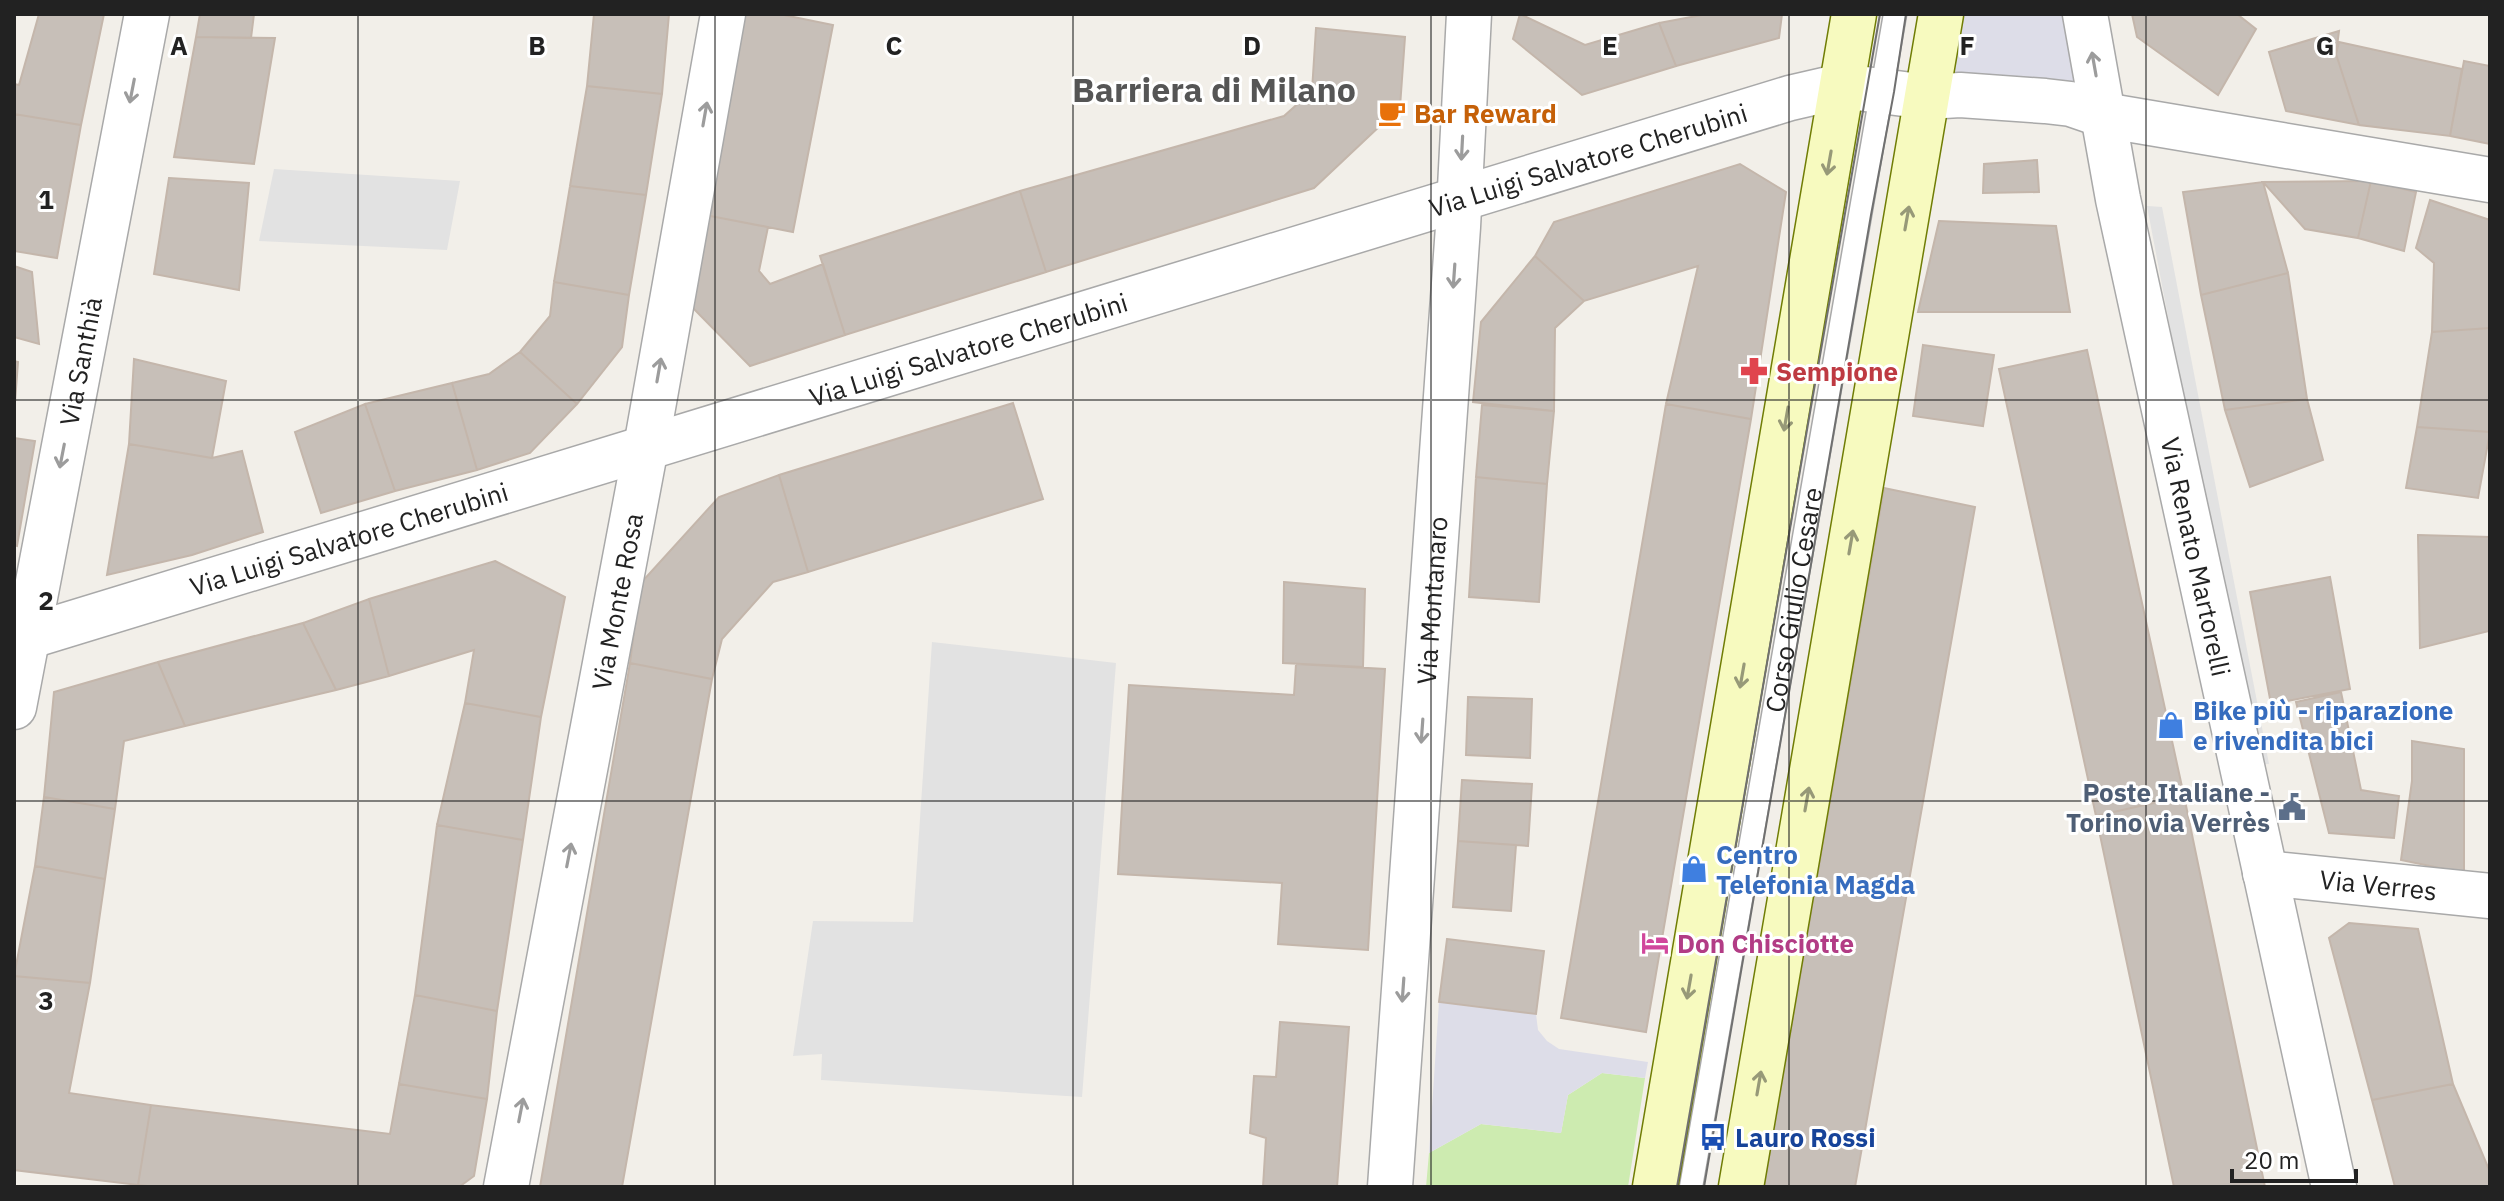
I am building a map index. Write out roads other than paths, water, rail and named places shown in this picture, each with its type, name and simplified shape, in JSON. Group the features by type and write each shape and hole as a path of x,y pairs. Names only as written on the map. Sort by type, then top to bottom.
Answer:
{"main road":[{"path":"1854,14 1862,89"},
{"name":"Corso Giulio Cesare","path":"1741,1187 1941,14"},
{"name":"Corso Giulio Cesare","path":"1655,1187 1862,89"}],"street":[{"name":"Via Santhià","path":"14,707 20,639 147,14"},
{"name":"Via Monte Rosa","path":"506,1187 646,447 723,14"},
{"name":"Via Montanaro","path":"1390,1187 1460,198 1469,14"},
{"name":"Via Renato Martorelli","path":"2085,14 2121,213 2334,1187"},
{"name":"Via Luigi Salvatore Cherubini","path":"20,639 1778,102 1862,89 1927,97 1960,95 2045,101 2071,104 2103,115 2490,180"},
{"name":"Via Verres","path":"2265,873 2490,896"}],"lane":[{"name":"Corso Giulio Cesare","path":"1691,1187 1862,89 1895,14"}],"tram line":[{"path":"1677,1187 1880,14"},
{"path":"1704,1187 1906,14"}],"place":[{"name":"Bar Reward","path":"1392,113"},
{"name":"Sempione","path":"1754,371"},
{"name":"Bike più - riparazione e rivendita bici","path":"2171,725"},
{"name":"Poste Italiane - Torino via Verrès","path":"2292,807"},
{"name":"Centro Telefonia Magda","path":"1694,869"},
{"name":"Don Chisciotte","path":"1655,943"},
{"name":"Lauro Rossi","path":"1713,1137"}],"district":[{"name":"Barriera di Milano","path":"1214,89"}]}
